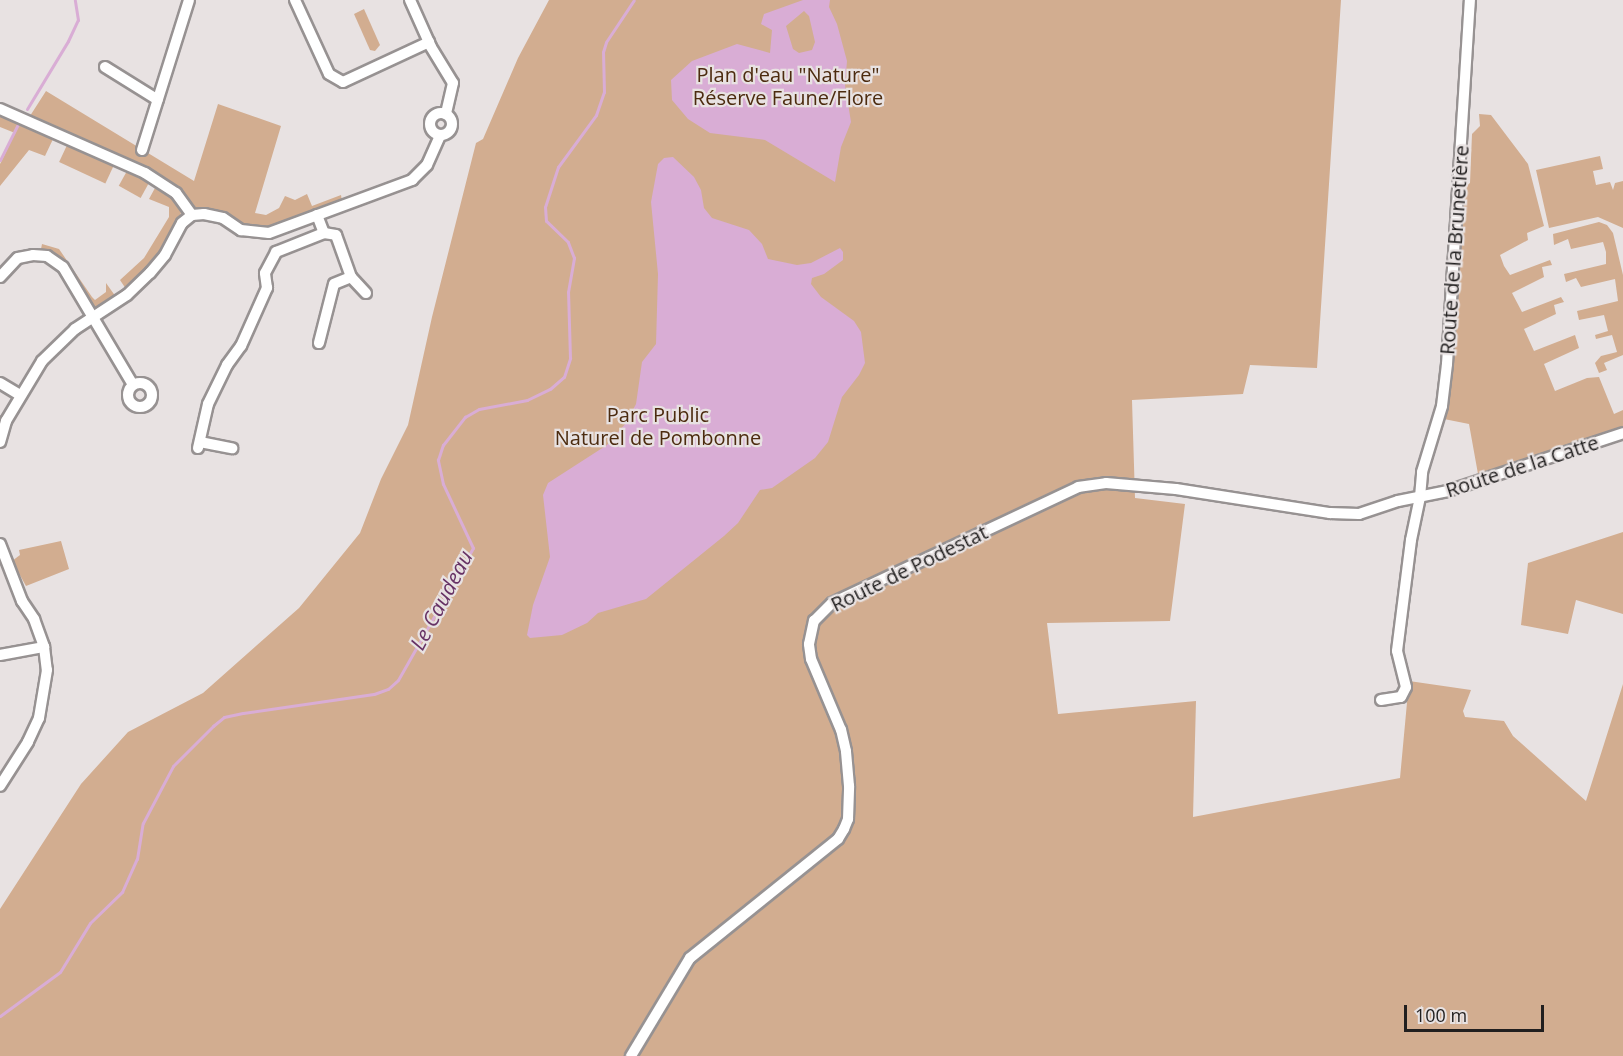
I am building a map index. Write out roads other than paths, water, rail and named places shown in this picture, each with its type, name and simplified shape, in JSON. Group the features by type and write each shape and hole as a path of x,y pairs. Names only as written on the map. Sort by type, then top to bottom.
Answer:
{"street":[{"path":"142,150 188,3 177,0"},
{"path":"295,0 329,74 343,82 429,42"},
{"path":"410,0 429,42 453,83 446,114"},
{"name":"Route de la Brunetière","path":"1382,700 1401,697 1406,687 1397,651 1411,540 1420,497 1422,472 1442,406 1447,364 1470,0"},
{"path":"105,67 158,100"},
{"path":"0,109 145,173 176,193 192,216"},
{"path":"435,114 446,114 452,120 452,127 447,134 440,136 433,132 430,122 435,114"},
{"path":"0,442 6,421 42,360 75,329 127,295 150,273 165,255 182,223 192,216 204,214 223,218 242,230 269,233 412,180 427,165 440,136"},
{"path":"318,215 324,233"},
{"path":"232,448 199,445 208,404 227,364 241,346 267,288 265,273 276,252 324,233 336,235 351,277 366,293"},
{"path":"0,277 18,258 33,255 47,256 63,267 91,318 133,385"},
{"path":"320,343 334,284 351,277"},
{"path":"0,383 20,395"},
{"name":"Route de la Catte","path":"1420,497 1448,491 1623,433"},
{"name":"Route de Podestat","path":"631,1056 690,958 838,839 844,829 848,819 849,786 846,751 842,730 811,659 809,645 814,621 832,603 1078,487 1106,483 1176,489 1330,513 1359,514 1420,497"},
{"path":"0,544 11,575 34,619 44,647 47,670 46,691 39,718 28,742 0,786"},
{"path":"0,656 44,647"}],"waterway":[{"path":"27,109 78,20 75,0"},
{"name":"Le Caudeau","path":"0,1016 60,972 90,923 122,892 137,859 143,823 173,766 213,726 224,717 243,713 374,694 388,689 398,680 473,548 443,484 438,460 443,445 465,417 479,409 527,400 550,389 564,377 570,358 568,292 574,258 568,242 546,221 545,207 558,167 596,115 604,92 603,52 606,42 634,0"},
{"path":"0,160 18,124"}],"park label":[{"name":"Plan d'eau \"Nature\" Réserve Faune/Flore","path":"788,86"},
{"name":"Parc Public Naturel de Pombonne","path":"658,426"}]}
